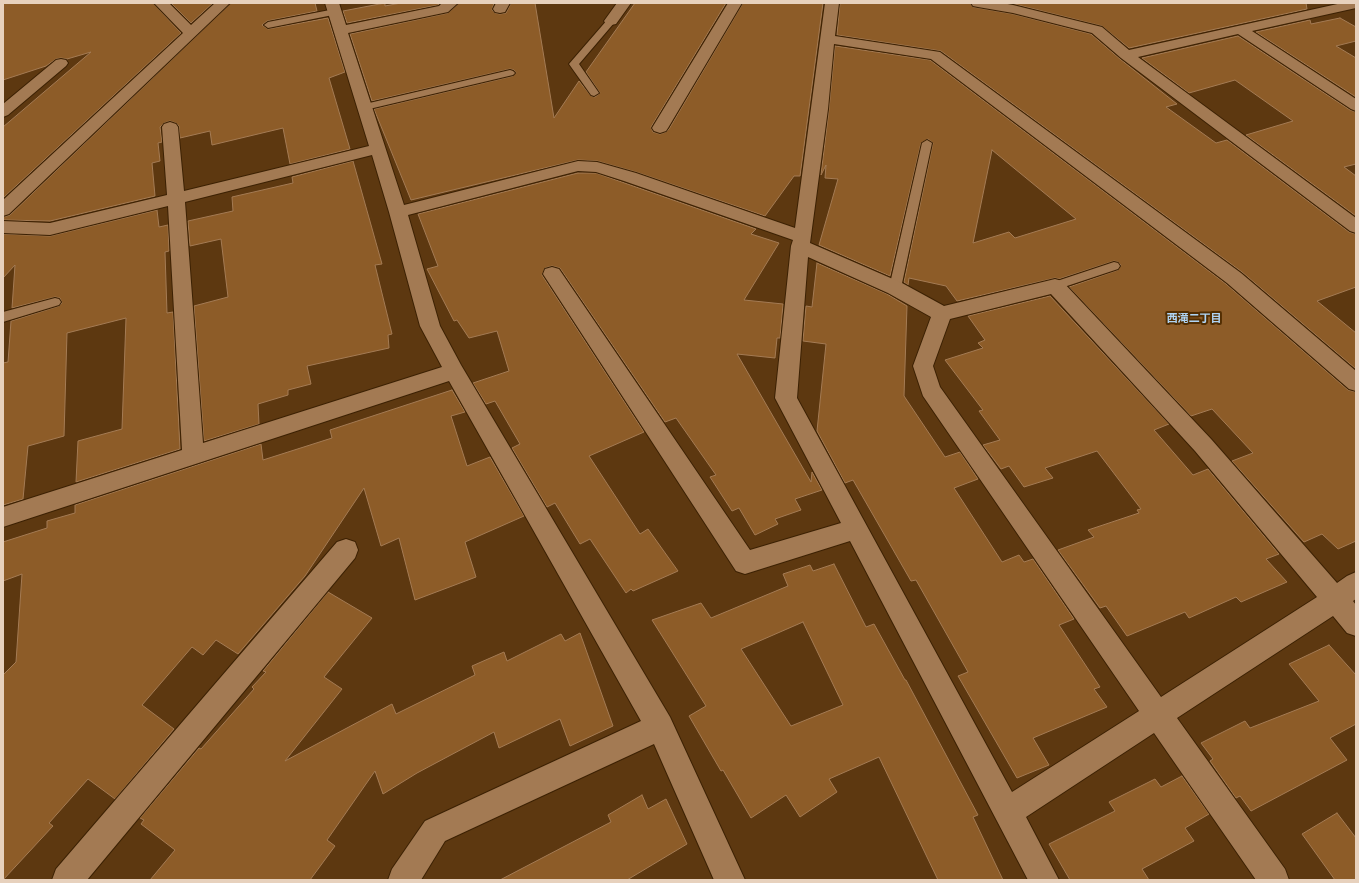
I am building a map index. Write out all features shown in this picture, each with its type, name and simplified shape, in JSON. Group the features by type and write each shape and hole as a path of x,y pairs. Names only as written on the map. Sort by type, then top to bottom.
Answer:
{"street":[{"path":"161,3 191,33"},
{"path":"3,210 223,3"},
{"path":"341,30 443,9 451,3"},
{"path":"611,21 624,3"},
{"path":"660,128 735,3"},
{"path":"832,3 820,109 802,242 786,398 1044,880"},
{"path":"978,3 1097,30 1126,55 1356,227"},
{"path":"1126,55 1352,5"},
{"path":"333,8 398,212 430,326 454,371 660,727 730,880"},
{"path":"1241,30 1356,106"},
{"path":"827,39 935,56 1234,278 1356,383"},
{"path":"3,112 61,62"},
{"path":"170,127 193,456"},
{"path":"3,227 50,229 378,149"},
{"path":"398,212 578,166 597,167 630,176 802,242 895,288 942,314 1055,286 1203,445 1356,624"},
{"path":"552,274 745,563 856,529"},
{"path":"942,314 923,366 930,390 1274,880"},
{"path":"3,517 454,371"},
{"path":"67,880 346,550"},
{"path":"1007,812 1335,600 1356,584"},
{"path":"403,880 435,831 660,727"}],"lane":[{"path":"268,25 333,8"},
{"path":"594,93 574,64 611,21"},
{"path":"365,107 510,73"},
{"path":"895,288 927,143"},
{"path":"1055,286 1114,266"},
{"path":"3,317 55,302"}],"building":[{"path":"3,3 153,3 181,33 3,198 3,127 91,52 67,59 56,59 46,66 3,80"},
{"path":"171,3 213,3 191,23"},
{"path":"231,3 315,3 317,11 267,21 262,25 268,29 328,18 345,72 329,78 350,149 290,164 283,128 212,145 210,131 180,138 179,126 170,121 164,123 160,127 162,142 158,143 160,161 152,163 155,196 50,221 3,220 3,217 10,215"},
{"path":"385,3 385,6 401,3 440,3 438,5 347,23 343,11"},
{"path":"459,3 494,3 492,10 495,13 500,14 506,13 511,3 535,3 554,118 579,81 591,96 595,97 600,93 586,72 635,3 726,3 651,127 653,132 660,134 669,129 743,3 823,3 800,176 794,176 765,216 636,172 597,161 578,160 411,200 374,109 513,76 516,73 514,70 510,69 372,101 350,34 448,13"},
{"path":"840,3 970,3 973,7 1013,14 1091,34 1177,104 1166,107 1216,143 1227,140 1349,232 1356,234 1356,287 1317,301 1356,333 1356,369 1242,272 941,51 837,35"},
{"path":"1010,3 1306,3 1307,9 1129,48 1102,26"},
{"path":"1340,18 1356,27 1356,41 1336,46 1356,58 1356,97 1256,32 1310,20 1311,24"},
{"path":"1238,36 1350,110 1356,112 1356,164 1344,167 1356,176 1356,216 1246,135 1293,121 1235,80 1189,93 1142,58"},
{"path":"835,46 930,60 1226,284 1348,390 1356,392 1356,541 1338,549 1322,534 1304,542 1232,461 1253,453 1212,409 1191,416 1069,287 1118,270 1121,265 1118,262 1114,261 1059,279 1055,278 957,301 946,286 909,278 908,285 904,282 933,143 928,139 921,143 890,276 819,245 838,179 825,178 826,165 821,175","holes":["992,150 1076,219 1015,238 1009,232 973,243"]},
{"path":"353,161 382,264 375,265 392,334 388,335 389,348 307,366 311,384 288,390 288,395 258,404 259,424 204,441 194,306 228,297 221,239 190,246 188,221 233,211 232,197 293,183 292,177"},
{"path":"578,173 596,173 756,229 751,234 779,243 744,300 783,304 780,338 777,338 775,358 737,354 811,482 812,472 822,490 795,499 801,510 775,519 778,524 755,535 739,508 732,511 710,477 716,475 676,418 665,422 560,268 552,266 545,268 542,275 644,432 589,456 640,534 648,529 678,571 633,591 631,589 626,593 590,539 580,544 555,503 547,507 512,448 520,444 495,401 486,404 473,383 509,371 497,331 469,338 457,320 454,321 427,269 438,266 418,214"},
{"path":"157,210 159,227 168,225 169,251 165,252 167,313 173,312 180,449 76,482 78,441 122,429 126,318 67,333 64,436 28,446 23,499 3,505 3,363 8,362 11,321 59,306 62,303 60,298 55,297 12,308 15,265 3,278 3,234 50,236"},
{"path":"817,263 887,294 907,306 904,396 945,457 960,452 978,479 954,488 1002,562 1019,555 1024,562 1033,559 1074,619 1059,625 1100,687 1094,689 1107,707 1033,738 1049,765 1017,778 958,676 968,672 916,580 911,581 853,480 845,483 817,431 826,344 803,341 806,306 812,307"},
{"path":"1050,296 1169,424 1154,430 1193,475 1208,469 1279,554 1266,559 1287,582 1241,602 1236,597 1189,618 1185,612 1127,636 1106,606 1100,608 1058,550 1094,537 1088,530 1139,513 1137,510 1141,509 1097,451 1045,468 1053,478 1024,487 1009,466 1001,469 983,445 1000,440 979,411 983,410 945,360 983,348 978,343 985,340 968,316"},
{"path":"452,390 465,412 451,416 467,466 490,457 524,516 465,542 476,577 415,600 399,538 381,546 364,488 305,576 238,654 216,640 203,655 192,647 142,705 174,729 115,799 88,779 49,823 53,826 3,880 3,675 16,662 22,574 3,581 3,542 47,528 47,521 75,513 75,505 261,444 263,460 332,438 330,430"},
{"path":"834,564 866,627 874,624 906,680 978,815 973,817 1003,880 938,880 879,757 829,779 837,792 800,817 786,795 751,818 723,770 721,771 689,716 706,706 652,620 701,603 711,618 788,586 783,574 810,565 813,571","holes":["803,622 843,705 791,726 741,649"]},
{"path":"328,592 372,618 324,677 342,689 285,761 392,704 396,714 475,675 472,666 504,652 507,661 561,634 565,641 580,633 613,726 570,746 560,719 499,748 494,732 417,773 383,794 375,771 327,840 335,846 310,880 150,880 175,850 141,824 144,820 140,818 199,748 201,749 254,689 252,687 266,672 263,671"},
{"path":"1329,645 1356,675 1356,724 1330,738 1347,760 1251,811 1240,796 1236,798 1210,761 1213,759 1201,743 1245,721 1250,728 1319,701 1289,664"},
{"path":"1182,776 1209,814 1185,828 1194,841 1142,869 1149,880 1070,880 1049,844 1115,811 1109,802 1155,779 1161,787"},
{"path":"642,795 648,809 666,799 687,844 627,880 500,880 611,822 608,815"},
{"path":"1337,813 1356,838 1356,880 1335,880 1302,834"}],"district":[{"name":"西滝二丁目","path":"1194,319"}]}
